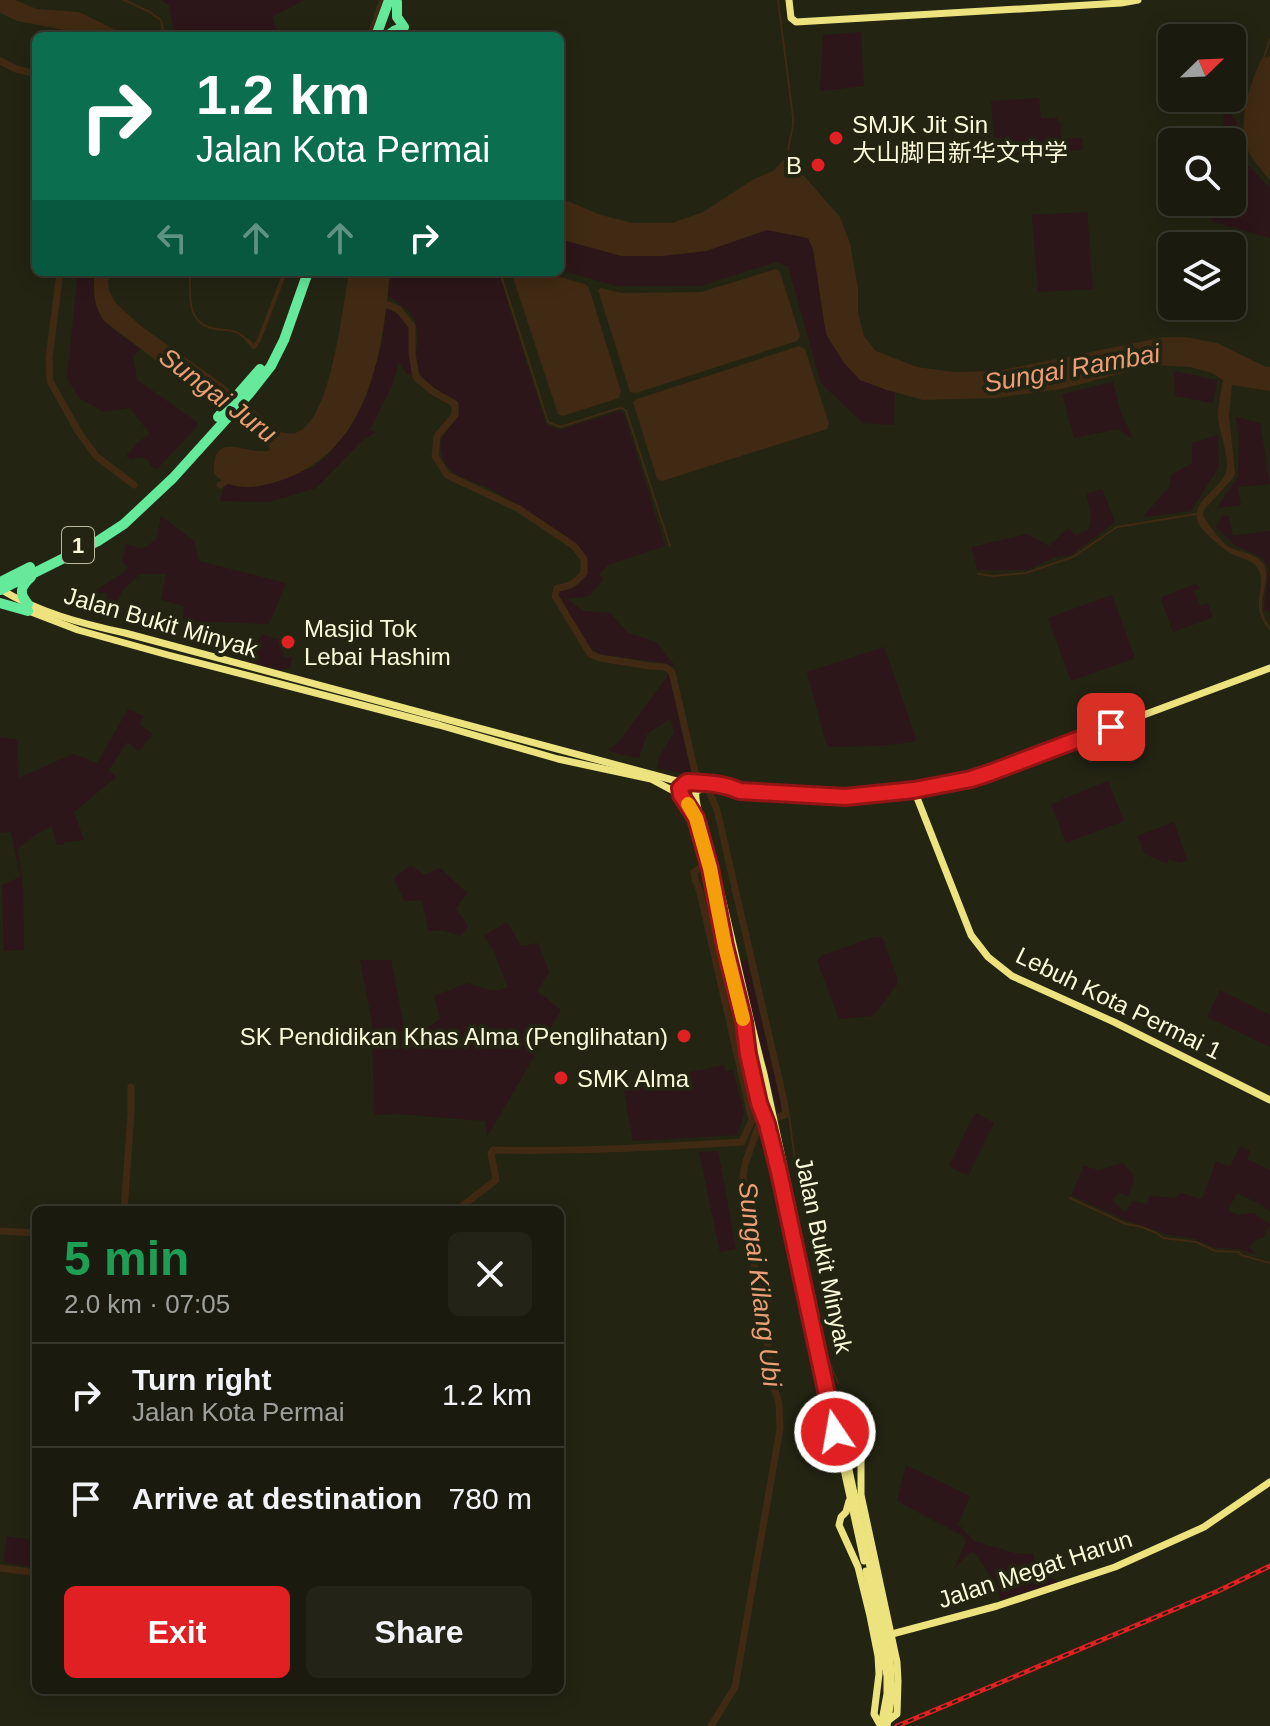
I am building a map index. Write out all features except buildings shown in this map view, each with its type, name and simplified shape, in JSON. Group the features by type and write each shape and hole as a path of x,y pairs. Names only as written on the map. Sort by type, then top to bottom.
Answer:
{"highway":[{"path":"378,32 394,1"},
{"path":"393,32 404,27 397,17 394,1"},
{"name":"1","path":"246,392 272,351 300,276"},
{"name":"1","path":"0,580 90,539 120,521 156,489 278,354 307,276"},
{"name":"1","path":"0,589 92,545 124,524 173,478 220,420"},
{"path":"28,608 21,590 39,570"},
{"path":"0,603 28,608"}],"main road":[{"path":"789,0 791,18 796,22 1138,0"},
{"name":"Jalan Bukit Minyak","path":"0,589 28,608"},
{"name":"Jalan Bukit Minyak","path":"0,597 78,630 686,782 698,789 758,1052 779,1172 860,1535"},
{"name":"Jalan Bukit Minyak","path":"219,663 348,703 558,759 651,779 682,796 696,818 710,868 759,1103 771,1123 835,1401 885,1659 887,1694 884,1726"},
{"path":"686,782 680,788 682,796 690,798 698,789 714,786 731,792 845,797 914,790 971,779 1270,668"},
{"name":"Lebuh Kota Permai 1","path":"914,790 971,935 988,957 1012,976 1114,1022 1270,1100"},
{"path":"747,1041 762,1096 765,1091 758,1052"},
{"path":"835,1401 843,1421 861,1440 863,1506 892,1634 898,1681 897,1714 885,1723 879,1723 874,1714 878,1656 858,1567 839,1521 846,1512 850,1498"},
{"path":"844,1448 848,1435 857,1433"},
{"name":"Jalan Megat Harun","path":"892,1634 997,1606 1115,1567 1204,1527 1270,1482"},
{"path":"839,1521 848,1519 860,1535"}],"shaded area":[{"path":"161,0 304,0 272,17 278,32 174,32 169,5"},
{"path":"861,32 864,86 820,91 823,35"},
{"path":"1039,98 1041,118 1057,118 1061,139 1082,138 1083,150 1067,151 1067,154 1002,158 1001,138 994,138 991,101"},
{"path":"1224,112 1228,112 1236,120 1237,128 1223,128"},
{"path":"1246,163 1270,188 1270,238 1211,221 1211,216 1246,216"},
{"path":"1087,212 1093,289 1038,292 1032,215"},
{"path":"767,230 808,238 860,380 895,392 894,425 863,423 821,383 788,266 776,262 700,286 617,286 564,271 564,240 621,256 662,256 706,251"},
{"path":"78,276 95,276 95,300 103,319 141,349 133,356 137,380 197,422 196,428 157,469 147,459 138,457 131,460 126,456 150,434 130,408 104,412 79,398 67,378"},
{"path":"390,276 499,276 546,425 560,430 620,411 624,414 665,546 608,565 599,574 603,579 590,596 567,599 583,611 610,613 628,633 656,642 676,667 599,654 591,648 558,597 560,590 575,587 585,576 588,567 581,551 498,493 460,477 448,468 441,444 460,406 421,375 416,363 415,321 408,311 388,296"},
{"path":"386,309 396,313 407,326 413,374 407,375 399,362 392,386 370,430 376,432 362,441 316,488 269,502 220,501 225,483 238,487 312,468 328,455 350,428 367,395 382,344"},
{"path":"1174,371 1217,380 1213,403 1175,396"},
{"path":"1113,382 1121,413 1133,439 1118,429 1074,438 1062,394"},
{"path":"1236,417 1260,423 1270,484 1238,487 1241,505 1217,508 1238,476"},
{"path":"1218,435 1219,467 1191,511 1143,517 1169,487 1171,475 1192,463 1192,443"},
{"path":"1102,489 1115,522 1071,555 1055,557 1027,570 977,570 972,547 1027,534 1049,546 1068,528 1076,535 1088,530 1091,516 1086,494"},
{"path":"161,516 194,541 199,561 286,583 269,624 183,621 184,606 161,600 166,574 140,574 122,591 116,605 107,601 107,593 100,593 97,599 84,598 126,571 128,567 122,562 126,544 142,549 156,540"},
{"path":"1222,516 1229,516 1233,536 1270,531 1270,613 1264,609 1269,569 1262,557 1236,546 1216,527"},
{"path":"1195,584 1201,588 1194,591 1200,606 1208,603 1212,616 1173,632 1161,599"},
{"path":"1112,595 1135,658 1071,681 1048,618"},
{"path":"262,634 280,640 284,657 292,657 290,667 279,670 248,661"},
{"path":"884,647 916,738 914,742 829,747 807,672"},
{"path":"669,674 692,772 687,774 657,768 659,757 674,732 670,719 647,734 639,758 608,750 618,743"},
{"path":"128,709 144,716 140,725 153,734 139,752 127,742 109,770 116,777 74,812 84,840 56,844 52,826 18,849 23,888 24,950 4,951 2,885 20,877 11,832 0,833 0,737 17,740 19,778 73,754 97,763"},
{"path":"1108,781 1124,821 1066,843 1051,804"},
{"path":"1174,822 1187,860 1180,863 1169,859 1167,864 1145,854 1137,836"},
{"path":"411,865 424,875 440,868 467,893 456,909 468,926 461,936 441,930 428,931 422,900 404,901 394,878"},
{"path":"507,922 521,946 538,943 549,972 537,991 561,1010 487,1137 485,1121 374,1115 372,1023 360,960 391,960 407,1043 440,1019 434,996 468,983 493,991 508,988 493,949 484,936"},
{"path":"874,937 882,937 897,985 873,1016 839,1019 817,960"},
{"path":"747,960 783,1110 778,1112 740,962"},
{"path":"1220,990 1270,1015 1270,1047 1207,1017"},
{"path":"724,1065 726,1071 733,1070 744,1113 738,1135 633,1141 623,1086"},
{"path":"975,1113 994,1123 968,1176 949,1166"},
{"path":"1240,1146 1250,1151 1247,1159 1270,1170 1270,1212 1237,1193 1228,1210 1237,1215 1253,1213 1270,1224 1263,1238 1249,1247 1256,1254 1239,1249 1216,1248 1195,1239 1166,1234 1125,1220 1071,1195 1084,1166 1098,1170 1123,1163 1134,1179 1128,1197 1118,1192 1113,1201 1125,1212 1133,1201 1147,1204 1150,1196 1176,1198 1180,1193 1202,1199 1216,1161 1231,1165"},
{"path":"718,1151 736,1249 720,1252 699,1152"},
{"path":"906,1465 970,1496 958,1524 974,1541 1014,1553 1034,1554 1033,1567 1059,1583 1000,1600 997,1586 975,1553 970,1552 954,1569 966,1542 963,1536 897,1501"},
{"path":"7,1536 32,1540 32,1567 3,1562"}],"water":[{"path":"0,0 15,0 37,9 79,12 118,32 75,32 17,21 0,13"},
{"path":"1270,56 1270,180 1249,152 1244,128 1247,100 1261,59"},
{"name":"Sungai Rambai","path":"785,158 793,160 840,217 850,243 858,288 858,313 864,336 876,351 917,367 954,372 997,371 1164,337 1185,337 1217,343 1270,367 1270,391 1232,385 1229,415 1235,473 1203,515 1226,545 1255,557 1264,565 1266,576 1262,608 1270,631 1260,612 1261,582 1257,567 1218,544 1201,527 1197,516 1201,502 1223,478 1227,465 1218,417 1223,380 1212,373 1190,367 1153,365 1062,389 996,398 923,400 860,380 844,363 826,334 813,249 808,238 767,230 706,251 662,256 621,256 564,240 564,200 601,215 633,223 672,223 703,212 754,179 773,171"},
{"path":"776,269 780,272 800,336 797,341 636,393 630,392 598,290 622,293 701,292"},
{"name":"Sungai Juru","path":"95,276 110,276 109,290 115,302 141,326 224,385 280,432 291,434 310,422 327,384 348,276 390,276 374,372 363,403 347,431 326,455 299,473 264,485 244,487 224,482 214,473 219,451 234,447 262,451 270,450 269,446 218,411 104,321 98,309"},
{"path":"512,276 556,276 589,288 621,392 619,398 563,416 558,414"},
{"path":"799,346 805,349 829,424 827,429 662,481 657,479 633,402"}],"waterway":[{"path":"124,0 161,20 163,32"},
{"path":"370,32 381,0"},
{"path":"778,0 793,117 788,150"},
{"path":"1263,60 1270,39"},
{"path":"0,61 32,73"},
{"path":"59,276 49,358 50,381 96,456 134,485"},
{"path":"190,276 191,305 197,319 211,328 237,332 247,340"},
{"path":"247,340 254,347 259,340 283,276"},
{"path":"501,276 548,422 560,427 616,409 626,411 670,546"},
{"name":"Sungai Kilang Ubi","path":"377,301 398,309 412,326 416,377 432,391 455,404 455,415 437,436 435,456 447,475 519,509 574,546 584,559 584,573 572,584 557,588 555,596 590,654 665,667 672,672 695,772 717,810 784,1101 786,1114 779,1117"},
{"path":"220,485 231,477"},
{"path":"978,574 1026,573 1073,557 1117,527 1196,514"},
{"path":"462,1206 496,1180 493,1150 586,1150 742,1142 752,1120 695,879 694,872 701,867"},
{"path":"124,1206 131,1087"},
{"path":"786,1114 789,1116 800,1196"},
{"name":"Sungai Kilang Ubi","path":"711,1726 735,1687 780,1429 779,1403 772,1382 754,1263 755,1218 743,1177 760,1122"},
{"path":"1070,1198 1163,1238 1196,1242 1215,1251 1239,1252 1270,1263"},
{"path":"0,1231 32,1233"},
{"path":"828,1358 838,1383"},
{"path":"840,1390 841,1394"},
{"path":"0,1568 32,1572"}],"railway":[{"path":"897,1726 1218,1591 1270,1566"}],"slow traffic":[{"path":"688,804 696,818 710,868 743,1019"}],"place":[{"name":"SMJK Jit Sin 大山脚日新华文中学","path":"836,138"},
{"name":"B","path":"818,165"},
{"name":"Masjid Tok Lebai Hashim","path":"288,642"},
{"name":"SK Pendidikan Khas Alma (Penglihatan)","path":"684,1036"},
{"name":"SMK Alma","path":"561,1078"}],"route":[{"path":"835,1432 779,1172 748,1054 744,1022 710,868 696,818 681,795 680,788 687,782 714,783 740,791 833,797 914,790 971,779 1111,727"}]}
